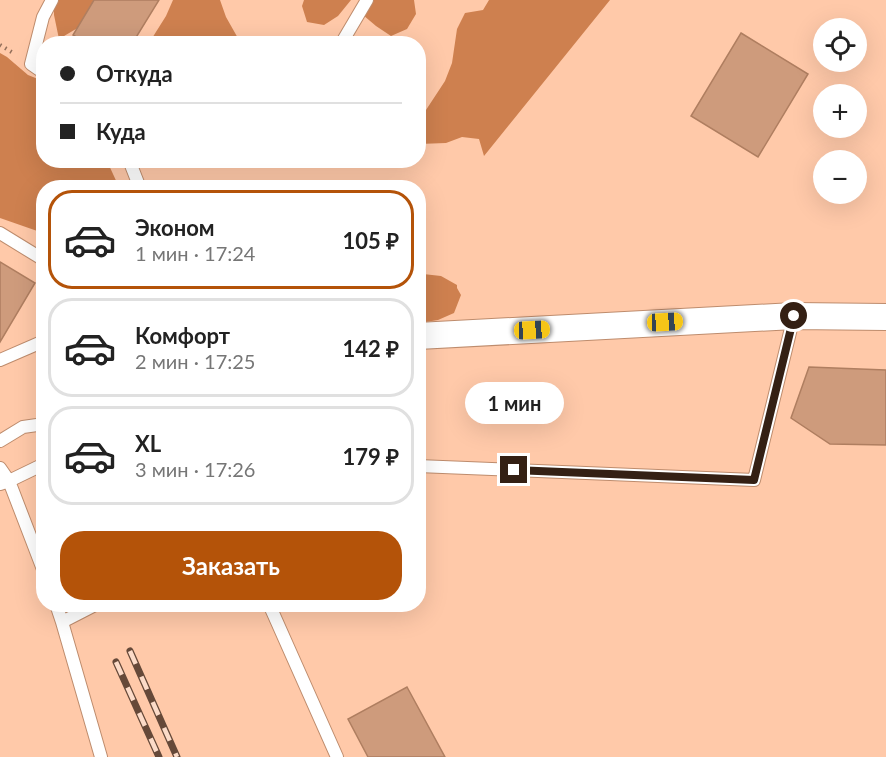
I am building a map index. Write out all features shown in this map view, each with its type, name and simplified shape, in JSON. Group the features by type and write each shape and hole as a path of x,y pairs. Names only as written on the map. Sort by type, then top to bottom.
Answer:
{"street":[{"path":"426,336 794,316 886,317"}],"lane":[{"path":"38,36 43,17 52,0"},
{"path":"346,36 367,0"},
{"path":"36,44 31,64 36,67"},
{"path":"0,233 36,255"},
{"path":"426,466 754,480 794,316"},
{"path":"0,360 36,344"},
{"path":"0,441 22,428 36,425"},
{"path":"0,468 36,554"},
{"path":"5,482 36,468"},
{"path":"59,612 101,757"},
{"path":"62,622 81,612"},
{"path":"273,612 338,757"}],"shaded area":[{"path":"54,0 96,0 81,26 64,36 58,36 54,15"},
{"path":"173,0 220,0 237,36 153,36"},
{"path":"304,0 351,0 338,16 324,25 307,22 302,6"},
{"path":"366,0 414,0 416,14 407,29 391,36 363,15"},
{"path":"489,0 610,0 484,156 479,139 462,137 446,143 426,144 426,110 445,81 452,63 457,29 465,13 483,10"},
{"path":"0,53 28,75 36,78 36,168 110,168 116,180 36,180 36,231 0,218"},
{"path":"426,274 441,276 457,285 461,295 454,313 438,320 426,322"}],"building":[{"path":"94,0 159,0 137,36 73,35"},
{"path":"741,33 808,74 758,157 691,116"},
{"path":"0,262 35,283 0,342"},
{"path":"809,367 886,370 886,445 830,444 791,418"},
{"path":"407,687 445,757 368,757 348,719"}],"railway":[{"path":"130,651 177,757"},
{"path":"116,662 159,757"}],"route":[{"path":"514,470 754,480 794,316"}]}
